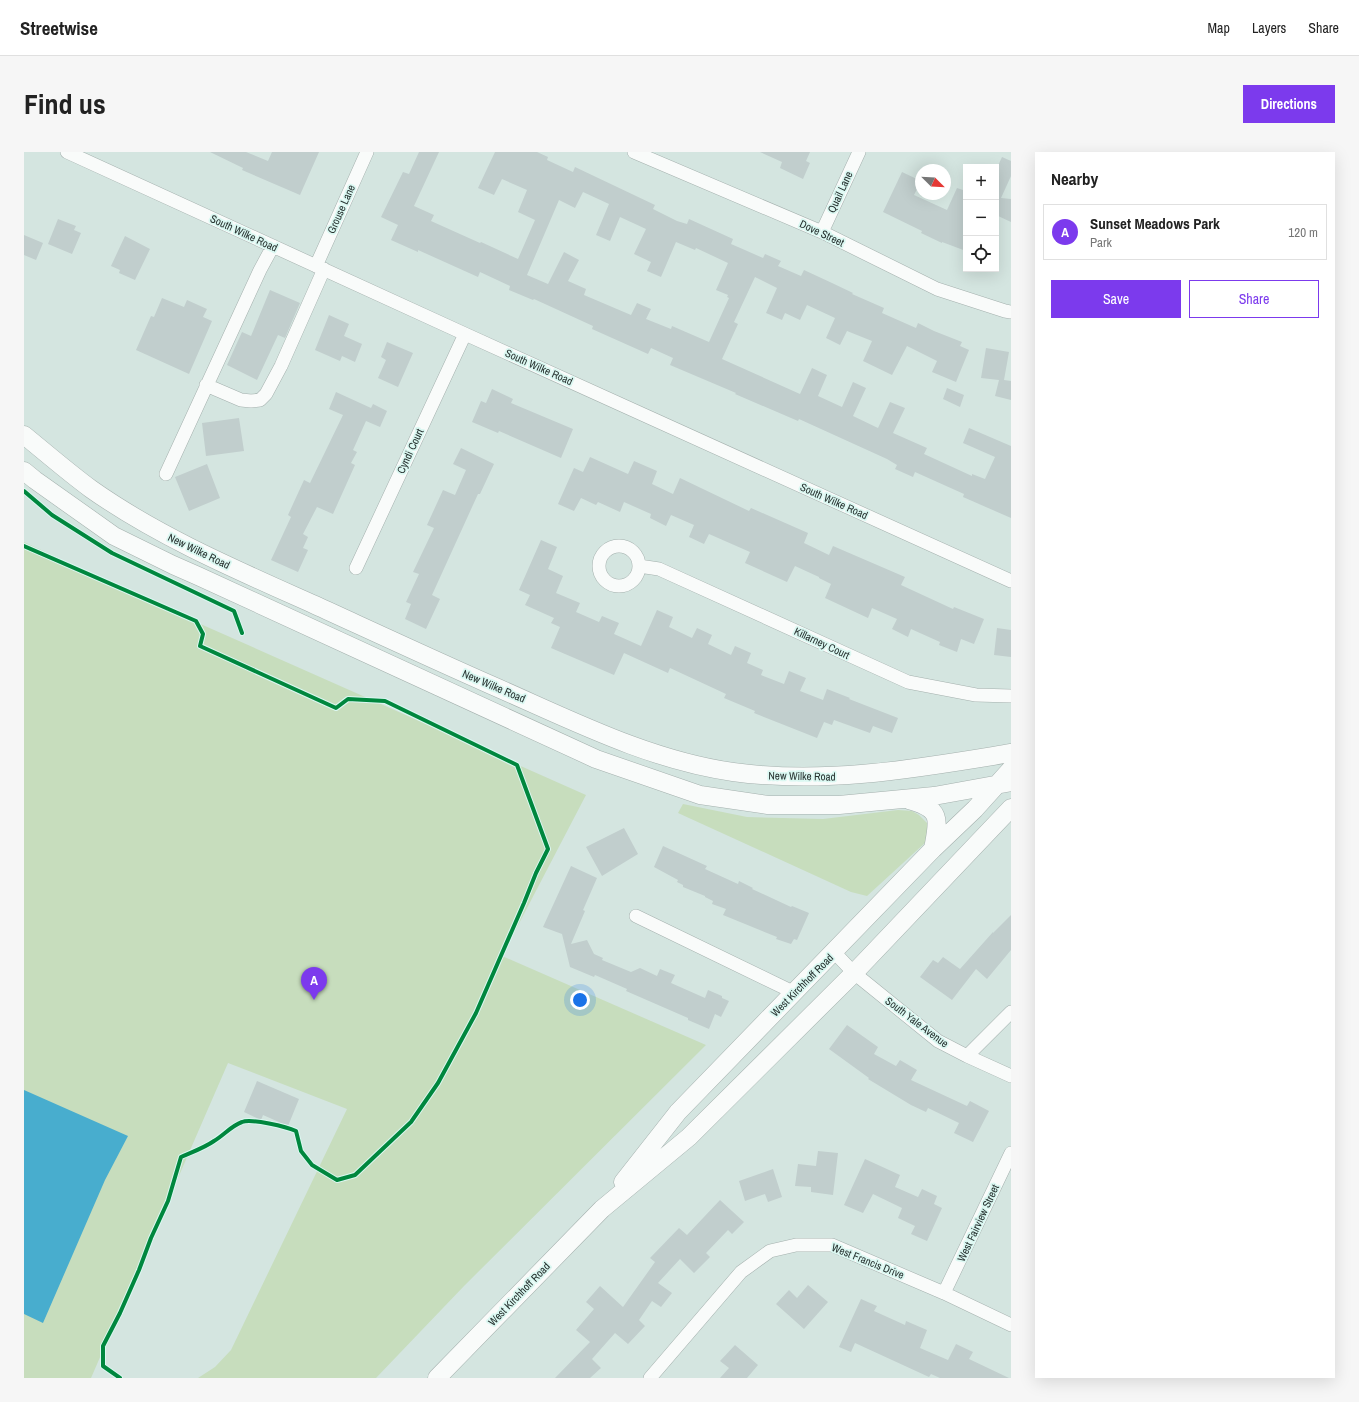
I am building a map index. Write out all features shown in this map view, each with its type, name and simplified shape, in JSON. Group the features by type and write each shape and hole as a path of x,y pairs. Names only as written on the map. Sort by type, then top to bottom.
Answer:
{"main road":[{"name":"New Wilke Road","path":"24,435 91,488 122,509 167,535 258,579 438,662 615,738 672,759 731,772 784,778 846,776 922,767 1011,753"},
{"name":"New Wilke Road","path":"24,471 114,536 173,565 596,759 700,795 768,805 839,805 934,796 1005,782"},
{"name":"West Kirchhoff Road","path":"602,1209 678,1112 932,849 1005,782 1011,769"},
{"path":"902,799 919,803 931,809 936,816 937,828 932,849"},
{"name":"West Kirchhoff Road","path":"437,1378 602,1209 689,1137 854,973 1011,808"}],"street":[{"name":"South Wilke Road","path":"67,152 1011,581"},
{"name":"Grouse Lane","path":"206,385 241,400 260,400 266,394 281,366 367,152"},
{"name":"Quail Lane","path":"822,232 859,152"},
{"name":"Dove Street","path":"639,153 822,232 937,289 1011,312"},
{"path":"166,474 206,385 272,246"},
{"name":"Cyndi Court","path":"356,568 465,334"},
{"name":"Killarney Court","path":"639,566 659,569 908,682 976,695 1011,696"},
{"path":"636,916 793,992"},
{"name":"South Yale Avenue","path":"834,952 854,973 938,1041 1011,1076"},
{"path":"967,1056 1011,1012"},
{"name":"West Fairview Street","path":"944,1293 1011,1153"},
{"name":"West Francis Drive","path":"650,1378 741,1272 770,1251 796,1246 832,1244 944,1293 1011,1325"}],"green space":[{"path":"24,542 205,626 586,795 502,956 706,1045 465,1285 376,1378 198,1378 215,1367 231,1350 347,1109 228,1063 91,1378 24,1378"},
{"path":"683,804 747,817 823,819 898,810 912,811 919,815 927,823 929,832 926,842 867,896 851,892 678,813"}],"water":[{"path":"24,1090 128,1136 105,1180 43,1323 24,1314"}],"building":[{"path":"210,152 246,152 268,161 272,152 319,152 300,195 242,170 243,168"},
{"path":"419,152 439,152 414,206 434,215 431,221 518,259 535,220 518,212 527,190 502,179 494,195 478,188 495,152 537,152 548,157 547,160 573,172 575,167 655,205 653,209 677,221 687,224 689,219 733,239 731,244 763,258 765,254 781,261 778,266 801,276 804,270 832,283 853,293 852,294 884,308 882,313 916,328 918,323 962,342 960,346 969,350 956,382 932,372 937,361 907,346 892,375 863,361 872,341 847,331 840,345 826,338 835,318 807,305 800,320 785,313 782,320 766,313 777,288 755,277 734,322 738,324 722,359 800,394 812,368 827,375 818,396 842,407 853,382 866,388 853,416 878,428 890,402 905,408 893,433 927,448 924,454 972,476 972,474 985,479 995,457 963,443 969,428 1011,446 1011,518 963,497 964,494 915,472 913,477 895,469 897,465 887,459 799,419 798,421 670,365 673,358 651,348 648,354 592,329 593,326 534,299 533,300 509,290 510,286 480,272 478,277 418,250 418,252 391,240 398,225 381,217 403,172 409,174","holes":["583,192 609,204 596,235 610,241 620,217 646,229 634,254 651,262 647,271 661,277 676,242 695,250 696,248 728,263 716,290 728,295 727,297 729,298 709,342 672,326 671,329 646,319 651,309 637,303 631,315 584,295 586,289 568,281 579,260 564,252 548,284 527,275 559,200 575,208"]},
{"path":"760,152 810,152 806,161 810,163 803,179 780,168 782,162"},
{"path":"1002,157 1011,161 1011,176 1001,198 1011,199 1011,222 999,216 999,164"},
{"path":"902,172 915,178 915,200 925,200 947,210 957,188 963,190 963,250 942,243 921,233 922,231 883,212"},
{"path":"58,219 76,226 74,230 81,233 72,254 48,244"},
{"path":"24,235 43,243 36,260 24,255"},
{"path":"125,236 150,249 135,280 119,273 120,270 111,266"},
{"path":"270,290 300,303 285,338 278,335 257,380 227,365 242,332 251,336"},
{"path":"162,298 184,307 187,300 207,309 203,317 212,321 189,374 136,350 151,316 154,317"},
{"path":"329,315 349,324 344,336 362,344 355,362 342,356 340,361 315,350"},
{"path":"387,342 413,353 398,387 378,378 386,360 381,357"},
{"path":"986,348 1009,352 1004,380 1011,381 1011,400 995,396 999,380 981,378"},
{"path":"947,388 964,395 960,407 943,399"},
{"path":"492,389 513,399 511,403 573,429 561,458 499,431 498,433 472,422 481,401 486,403"},
{"path":"336,392 371,408 373,404 387,411 380,427 366,421 353,450 357,452 351,463 355,465 333,514 317,507 303,534 308,537 303,548 308,550 298,572 271,560 291,517 288,515 304,480 310,483 343,415 329,409"},
{"path":"239,418 244,451 206,456 202,423"},
{"path":"461,448 494,464 480,494 478,494 432,595 440,599 426,629 405,619 411,604 406,602 419,574 413,572 434,528 427,525 443,490 455,495 466,470 453,464"},
{"path":"590,457 628,474 634,461 657,471 652,484 673,494 680,478 749,511 751,508 808,533 804,543 829,555 833,546 905,577 901,585 953,609 954,607 984,619 974,644 961,639 957,652 939,645 940,642 911,629 908,637 892,629 897,619 872,608 868,618 825,598 831,584 819,577 795,566 787,582 745,563 750,552 709,534 704,544 689,537 694,525 671,515 666,526 650,518 651,514 624,502 620,512 598,502 596,505 581,498 574,511 558,504 574,468 583,472"},
{"path":"207,464 220,498 189,511 175,477"},
{"path":"541,540 557,547 548,569 563,576 556,593 580,603 576,612 599,622 602,616 619,623 614,634 641,646 657,610 673,617 669,627 692,638 697,628 712,635 708,644 731,655 735,646 751,653 747,663 763,670 761,675 784,684 789,671 806,678 800,691 823,700 827,689 898,718 892,733 873,726 870,733 834,720 832,725 824,722 817,738 754,713 755,711 724,698 726,694 670,668 668,673 624,653 614,675 551,648 560,627 551,623 554,618 525,605 530,595 519,590"},
{"path":"997,628 1011,630 1011,657 994,655"},
{"path":"624,828 638,854 602,876 586,847"},
{"path":"663,846 707,866 705,869 738,884 739,881 753,888 752,889 791,907 792,906 809,913 797,940 794,939 791,944 776,939 777,937 723,915 726,909 712,904 713,901 683,887 683,885 677,882 678,880 654,867"},
{"path":"571,866 597,878 583,910 585,911 571,944 587,940 594,954 603,958 602,960 631,972 640,968 657,976 660,969 675,975 671,983 705,998 708,990 722,996 722,998 729,1001 721,1017 715,1014 709,1029 688,1020 688,1018 626,991 627,989 595,975 594,977 570,967 562,934 543,927"},
{"path":"1011,915 1011,950 987,979 976,969 952,1000 920,977 933,960 938,963 943,957 960,969 993,932"},
{"path":"847,1025 878,1047 874,1054 896,1066 900,1060 917,1070 911,1080 967,1106 970,1101 989,1111 973,1142 954,1133 959,1123 928,1108 926,1112 911,1105 868,1079 869,1078 829,1049"},
{"path":"257,1081 299,1099 288,1126 263,1115 261,1120 244,1112"},
{"path":"818,1151 838,1153 833,1195 811,1192 811,1187 795,1186 798,1164 816,1166"},
{"path":"865,1159 900,1175 895,1187 918,1197 922,1189 937,1196 934,1204 942,1208 927,1241 911,1234 915,1226 898,1218 902,1208 873,1194 863,1213 844,1205"},
{"path":"773,1169 782,1197 768,1202 765,1194 745,1201 739,1181"},
{"path":"720,1200 744,1222 732,1234 728,1230 706,1253 710,1257 694,1273 680,1259 658,1283 672,1293 661,1307 652,1301 639,1320 645,1326 628,1344 615,1333 592,1359 601,1368 590,1378 555,1378 590,1342 576,1330 594,1309 586,1302 600,1286 623,1307 655,1262 650,1258 679,1228 687,1235"},
{"path":"808,1285 828,1302 804,1329 776,1304 789,1290 797,1298"},
{"path":"861,1299 877,1306 874,1311 905,1325 906,1321 927,1330 920,1348 948,1360 956,1344 973,1352 969,1359 1009,1378 940,1378 931,1374 929,1377 855,1343 851,1352 839,1347"},
{"path":"735,1345 758,1365 747,1378 720,1378 729,1368 720,1361"}],"cycle path":[{"path":"24,491 52,515 112,553 234,611 242,633"},
{"path":"24,546 196,621 203,634 200,646 336,708 348,699 385,701 517,765 548,849 536,873 476,1013 438,1083 411,1122 355,1175 337,1180 312,1165 301,1151 296,1131 277,1125 253,1121 242,1122 231,1128 218,1139 181,1157 168,1201 120,1313 103,1346 103,1366 120,1378"}],"place":[{"name":"Sunset Meadows Park","path":"314,1000"}]}
